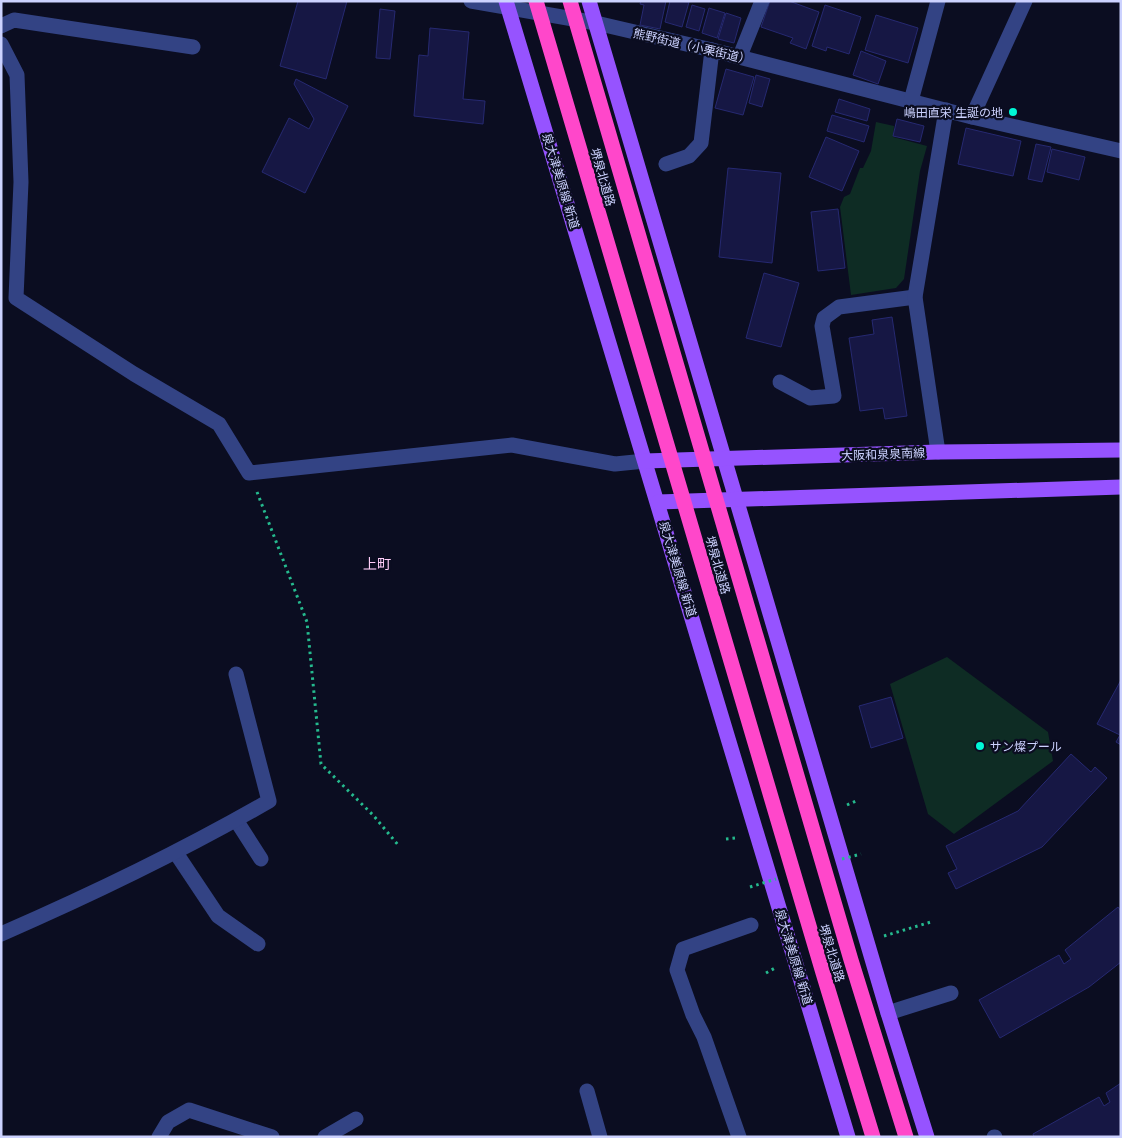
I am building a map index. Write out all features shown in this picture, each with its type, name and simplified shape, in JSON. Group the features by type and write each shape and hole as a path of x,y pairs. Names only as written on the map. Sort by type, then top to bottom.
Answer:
{"highway":[{"name":"堺泉北道路","path":"536,1 822,973 873,1137"},
{"name":"堺泉北道路","path":"570,1 851,960 906,1137"}],"main road":[{"path":"589,1 888,1013 927,1137"},
{"name":"泉大津美原線 新道","path":"507,5 646,461 848,1137"},
{"name":"大阪和泉泉南線","path":"646,461 938,452 1121,450"},
{"path":"658,502 1121,487"}],"street":[{"name":"熊野街道（小栗街道）","path":"471,1 507,5 596,23 740,56 946,110"},
{"path":"740,56 762,1"},
{"path":"911,101 938,1"},
{"path":"972,117 1025,1"},
{"path":"1,26 14,20 193,47"},
{"path":"1,44 6,61 17,75 21,182 16,298 126,369 219,424 249,473 512,445 616,464 646,461"},
{"path":"666,164 689,156 701,143 712,50"},
{"path":"938,452 915,297 946,110 1121,151"},
{"path":"780,382 810,398 834,396 822,326 824,318 840,307 915,297"},
{"path":"1,934 89,896 176,853 269,801 236,674"},
{"path":"236,820 261,859"},
{"path":"176,853 218,916 258,944"},
{"path":"739,1137 704,1037 693,1015 677,970 683,949 751,925"},
{"path":"888,1013 951,993"},
{"path":"587,1091 600,1137"},
{"path":"160,1137 168,1122 189,1110 272,1137"},
{"path":"325,1137 356,1119"}],"path":[{"path":"249,473 307,622 321,764 374,815 399,846"},
{"path":"846,804 856,801"},
{"path":"726,839 735,836"},
{"path":"884,936 932,922"},
{"path":"766,973 776,970"}],"green space":[{"path":"876,122 894,126 893,137 927,146 920,171 904,279 896,288 851,295 840,207 844,197 850,194 860,168 863,168 871,151"},
{"name":"サン燦プール","path":"947,657 1048,732 1053,761 954,834 928,814 890,684"}],"building":[{"path":"298,1 347,1 326,79 280,66"},
{"path":"641,1 666,1 660,29 640,25 644,5 640,4"},
{"path":"670,1 689,2 682,27 665,22"},
{"path":"770,1 789,1 819,12 806,49 790,43 793,38 761,27"},
{"path":"692,5 705,9 699,31 686,27"},
{"path":"825,5 861,17 849,54 827,47 826,51 812,46"},
{"path":"709,8 725,13 717,38 702,33"},
{"path":"380,9 395,11 390,59 376,58"},
{"path":"726,13 741,18 734,43 718,39"},
{"path":"876,15 918,28 908,63 865,50"},
{"path":"430,28 469,32 463,99 485,101 483,124 414,116 419,55 428,56"},
{"path":"861,51 886,61 878,84 853,75"},
{"path":"726,69 754,77 743,115 715,108"},
{"path":"756,75 770,79 762,107 749,103"},
{"path":"296,79 348,106 305,193 262,172 289,118 309,129 314,119 294,84"},
{"path":"839,99 870,109 867,121 835,112"},
{"path":"832,115 869,126 864,142 827,131"},
{"path":"897,119 924,126 920,142 893,136"},
{"path":"966,128 1021,141 1013,176 958,164"},
{"path":"826,137 859,151 842,191 809,177"},
{"path":"1036,144 1051,147 1042,182 1028,179"},
{"path":"1052,149 1085,157 1079,180 1047,172"},
{"path":"728,168 781,173 772,263 719,257"},
{"path":"838,209 845,268 818,271 811,212"},
{"path":"764,273 799,283 781,347 746,338"},
{"path":"892,317 907,416 885,419 883,408 860,411 849,338 874,334 872,320"},
{"path":"1121,680 1121,745 1116,742 1120,735 1097,724"},
{"path":"891,697 903,738 871,748 859,706"},
{"path":"1071,754 1091,772 1095,767 1107,778 1042,847 956,889 948,873 957,869 946,846 1018,811"},
{"path":"1118,907 1121,911 1121,962 1089,987 1000,1038 979,1000 1059,955 1064,964 1071,959 1065,950"},
{"path":"1121,1083 1121,1137 1034,1137 1033,1134 1099,1097 1104,1106 1110,1102 1106,1093"}],"place":[{"name":"嶋田直栄 生誕の地","path":"1013,112"},
{"name":"サン燦プール","path":"980,746"}],"district":[{"name":"上町","path":"377,564"}]}
